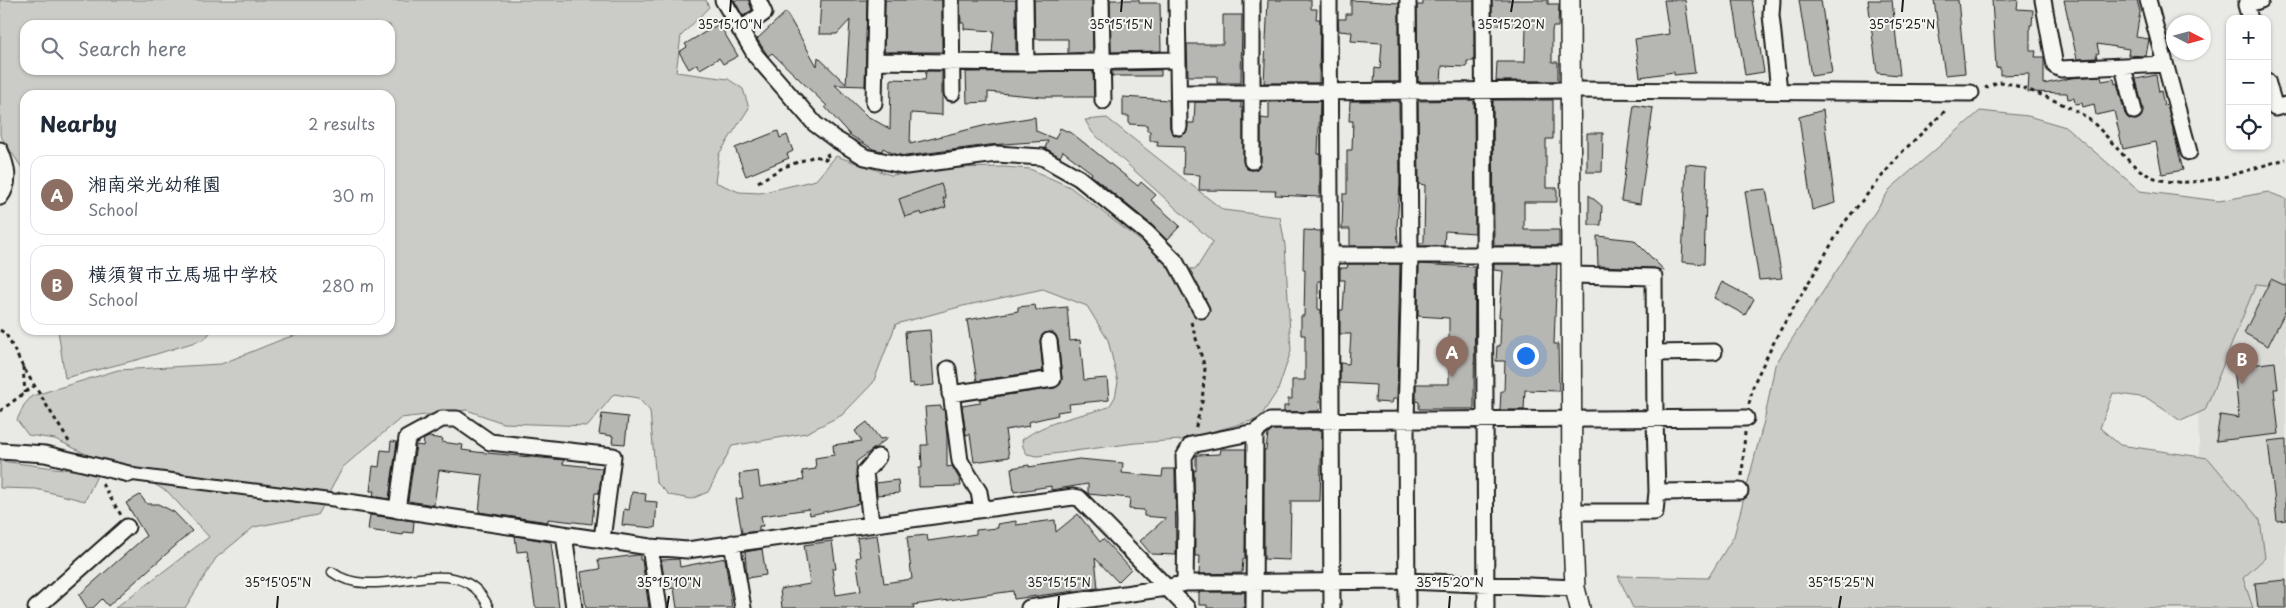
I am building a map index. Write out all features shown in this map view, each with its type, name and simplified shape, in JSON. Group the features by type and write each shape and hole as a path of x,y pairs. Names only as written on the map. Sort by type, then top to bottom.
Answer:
{"street":[{"path":"723,0 756,56 821,128 865,157 906,166 996,154 1042,157 1058,165 1108,200 1147,233 1174,261 1202,310"},
{"path":"740,30 764,12 758,0"},
{"path":"874,104 876,0"},
{"path":"951,0 952,92"},
{"path":"1025,0 1026,63"},
{"path":"1102,0 1103,101"},
{"path":"1177,0 1179,127"},
{"path":"1252,0 1252,161"},
{"path":"1329,0 1332,255 1332,608"},
{"path":"1407,608 1406,422 1410,256 1408,0"},
{"path":"1483,0 1486,608"},
{"path":"1570,0 1572,90 1572,512 1575,588 1580,608"},
{"path":"1772,0 1771,15 1779,91"},
{"path":"2043,0 2055,66 2061,69 2165,64"},
{"path":"2148,0 2189,152"},
{"path":"2249,15 2246,4 2261,0"},
{"path":"876,61 1026,63 1178,60"},
{"path":"2123,67 2134,111"},
{"path":"1179,93 1572,90 1971,93"},
{"path":"2271,94 2275,108 2286,105"},
{"path":"0,150 5,161 8,177 6,189 0,197"},
{"path":"1332,255 1572,255"},
{"path":"1572,275 1654,277 1654,420 1657,492 1655,512 1572,512"},
{"path":"950,394 1053,379 1049,342"},
{"path":"1655,353 1714,352"},
{"path":"948,369 960,461 979,492 982,509"},
{"path":"1185,584 1186,520 1184,457 1191,445 1255,432 1270,421 1406,422 1746,418"},
{"path":"397,510 407,438 442,419 457,419 490,442 613,456 602,539"},
{"path":"1254,608 1255,432"},
{"path":"0,451 45,454 129,474 341,500 650,547 686,550 982,509 1079,498 1187,608"},
{"path":"871,524 865,472 878,457"},
{"path":"1657,492 1740,491"},
{"path":"36,608 127,527"},
{"path":"564,534 574,608"},
{"path":"732,543 743,608"},
{"path":"650,547 659,608"},
{"path":"1029,608 1126,601 1185,584 1407,581 1575,588"}],"lane":[{"path":"332,572 340,578 356,582 388,582 439,576 450,577 477,588 489,608"}],"path":[{"path":"1740,491 1746,418 1754,383 1778,334 1844,223 1900,154 1946,110 1971,93 1999,82 2038,94 2087,117 2121,155 2145,173 2166,181 2198,182 2286,159"},
{"path":"758,182 784,167 815,156 828,160 829,158 816,135 821,128"},
{"path":"1191,445 1202,402 1205,368 1190,318 1202,310"},
{"path":"0,330 6,334 23,367 127,527"},
{"path":"23,367 25,393"},
{"path":"0,411 35,385"}],"shaded area":[{"path":"0,0 706,0 709,7 681,36 676,72 728,79 743,89 749,108 719,154 715,182 739,192 760,193 816,180 836,156 891,175 950,168 1004,167 1030,169 1070,187 1176,268 1196,269 1213,242 1092,132 1085,120 1107,118 1223,210 1280,217 1285,245 1291,351 1278,390 1259,419 1181,440 1135,443 1037,456 1027,454 1023,447 1022,440 1031,433 1075,416 1109,407 1115,397 1118,382 1108,340 1087,306 1043,289 963,306 896,324 873,383 842,415 806,433 732,446 708,492 691,499 669,495 656,482 650,411 638,398 614,394 588,426 503,423 467,410 401,418 343,467 317,515 254,527 216,558 185,608 115,608 209,537 168,492 127,469 102,465 85,501 36,489 0,488 0,461 86,472 88,455 55,439 28,435 17,420 24,405 32,396 118,370 221,364 297,335 395,335 395,90 20,90 20,165 0,135"},
{"path":"1980,111 2028,116 2066,127 2140,191 2219,201 2268,192 2286,199 2286,287 2256,284 2205,410 2181,421 2147,398 2113,393 2100,428 2120,445 2208,458 2260,520 2265,558 2243,578 2253,608 1633,608 1618,576 1708,578 1734,536 1765,417 1775,365 1890,189"},
{"path":"2286,256 2286,608 2233,608 2200,479 2195,288"},
{"path":"59,335 208,335 205,339 140,359 65,378"}],"building":[{"path":"734,0 749,0 752,10 743,16"},
{"path":"821,0 867,0 865,86 835,85 867,116 890,129 891,79 925,80 926,71 942,71 942,115 911,113 910,144 991,124 1035,117 1036,131 1055,139 1060,128 1073,134 1138,186 1141,182 1156,195 1151,200 1180,226 1167,240 1153,226 1091,175 1092,173 1063,151 1060,157 1045,148 1048,141 989,145 906,156 894,154 883,148 882,151 873,149 850,135 825,107 827,106 772,53 768,56 757,39 786,12 817,66 818,57 846,84 850,20 837,34 819,34"},
{"path":"885,0 942,0 942,52 884,52"},
{"path":"960,0 1016,0 1016,54 992,53 994,31 964,29 964,23 961,23"},
{"path":"1034,0 1092,0 1093,52 1068,53 1068,39 1035,39"},
{"path":"1110,0 1139,0 1139,3 1160,3 1161,51 1111,52"},
{"path":"1268,0 1311,0 1311,9 1317,9 1316,19 1320,19 1319,83 1264,83"},
{"path":"1351,0 1399,3 1399,82 1374,82 1375,68 1380,69 1382,43 1351,41 1352,32 1339,31 1338,19 1346,19 1346,14 1351,14"},
{"path":"1423,0 1474,0 1474,61 1467,61 1467,67 1442,66 1441,82 1418,82 1417,5 1423,5"},
{"path":"1492,0 1548,0 1548,4 1559,4 1558,27 1553,27 1552,31 1552,62 1558,62 1558,81 1496,81 1497,62 1525,62 1526,26 1492,25"},
{"path":"1664,0 1685,0 1695,73 1674,75 1674,72 1640,77 1635,39 1669,34"},
{"path":"1733,0 1752,0 1764,72 1745,75"},
{"path":"1799,0 1821,0 1832,73 1811,76"},
{"path":"1868,0 1892,0 1900,75 1877,73"},
{"path":"1934,0 1958,0 1965,73 1945,75"},
{"path":"1992,0 2018,0 2017,9 2033,10 2032,25 2030,25 2030,51 2036,51 2035,57 2044,57 2044,84 2071,78 2101,76 2102,81 2114,79 2115,84 2117,83 2125,114 2128,118 2136,120 2141,117 2143,109 2136,79 2156,75 2164,106 2167,105 2183,170 2162,174 2156,142 2123,149 2114,111 2096,115 2094,104 2083,107 2082,103 2075,104 2074,98 2068,99 2067,93 2028,92 2029,74 2000,75 2000,67 1996,68"},
{"path":"2064,0 2137,0 2140,12 2136,37 2149,39 2146,56 2128,55 2129,49 2097,44 2099,53 2096,54 2097,58 2077,59"},
{"path":"1223,15 1242,15 1241,83 1217,83 1217,76 1188,76 1187,44 1223,44"},
{"path":"719,24 738,56 723,64 719,58 700,69 697,64 689,69 679,52 687,47 685,44"},
{"path":"1161,70 1161,76 1112,76 1112,71"},
{"path":"1093,71 1094,97 1042,97 988,92 988,102 967,103 966,72"},
{"path":"1123,97 1169,100 1170,128 1174,135 1179,136 1187,132 1188,123 1194,123 1195,102 1241,102 1241,108 1243,108 1243,161 1247,169 1252,170 1257,169 1261,161 1261,118 1269,119 1269,102 1320,101 1318,154 1320,154 1320,197 1275,195 1276,191 1199,190 1200,175 1183,174 1184,147 1157,146 1158,141 1150,141 1150,131 1147,131 1147,125 1129,124 1129,116 1123,116"},
{"path":"1474,100 1475,233 1445,231 1444,246 1419,246 1419,243 1424,243 1425,185 1419,184 1418,101"},
{"path":"1493,100 1553,100 1553,139 1546,139 1546,188 1557,188 1557,202 1524,202 1524,230 1559,230 1559,246 1494,246"},
{"path":"1350,101 1399,101 1400,184 1397,225 1398,242 1401,243 1401,246 1350,246 1350,229 1342,229 1343,194 1347,194 1347,150 1352,150 1353,121 1349,121"},
{"path":"1634,105 1653,108 1640,204 1621,201"},
{"path":"1823,110 1835,203 1812,210 1799,117"},
{"path":"778,131 780,138 787,135 793,151 787,154 789,158 746,176 735,148"},
{"path":"1587,133 1603,133 1602,172 1587,172"},
{"path":"1686,164 1707,166 1704,264 1682,262"},
{"path":"941,184 946,198 943,198 946,207 922,215 921,212 905,217 899,199"},
{"path":"1766,189 1782,278 1759,280 1745,191"},
{"path":"1589,195 1602,206 1601,225 1589,225"},
{"path":"1304,230 1321,231 1321,281 1318,281 1318,309 1321,310 1322,382 1319,411 1284,412 1284,406 1288,406 1288,399 1292,399 1292,380 1305,380 1305,335 1301,335 1301,316 1304,316"},
{"path":"1597,236 1634,240 1665,271 1654,268 1598,266"},
{"path":"1348,264 1400,264 1397,399 1393,399 1392,403 1375,402 1376,385 1340,383 1340,363 1349,364 1351,334 1340,334 1340,310 1343,310 1345,280 1340,280 1340,268 1347,268"},
{"path":"1419,264 1475,267 1474,409 1419,409 1419,402 1416,401 1416,384 1449,384 1449,318 1418,316"},
{"path":"1494,264 1557,264 1554,344 1558,344 1559,391 1525,390 1524,410 1500,410 1501,391 1504,391 1505,361 1496,361 1497,346 1500,346 1501,317 1499,317 1503,271 1494,270"},
{"path":"2271,279 2286,286 2286,310 2268,346 2244,333"},
{"path":"1722,282 1754,299 1745,315 1714,298"},
{"path":"1035,305 1036,310 1067,307 1070,341 1080,340 1084,380 1107,378 1109,400 1069,404 1070,410 1057,412 1058,415 1028,422 1029,426 1005,430 1009,457 974,462 970,434 966,435 962,406 980,403 980,399 1055,388 1061,383 1062,378 1058,340 1053,333 1049,332 1043,334 1040,341 1043,371 977,381 967,320 1018,311 1018,307"},
{"path":"930,330 934,385 914,387 913,383 909,384 905,332"},
{"path":"2275,362 2278,389 2274,389 2279,434 2216,441 2220,415 2239,418 2234,367"},
{"path":"941,406 942,410 944,409 947,436 947,467 952,466 960,480 961,486 919,487 919,468 922,468 921,445 928,445 925,407"},
{"path":"602,414 628,417 625,444 612,443 613,436 599,434"},
{"path":"867,422 880,439 888,438 856,462 859,504 810,515 809,509 761,516 763,526 759,526 759,531 742,533 736,499 743,498 739,474 758,471 760,487 804,480 802,471 816,469 815,458 834,455 833,445 862,441 855,431"},
{"path":"1273,430 1322,430 1320,501 1291,501 1290,560 1264,559 1264,450 1266,450 1268,434"},
{"path":"429,437 443,439 442,442 463,445 462,450 564,460 563,464 602,468 599,493 595,493 592,524 548,519 548,522 479,512 483,475 439,470 434,505 408,501 416,445 423,446 424,439"},
{"path":"2286,439 2286,520 2277,521 2268,441"},
{"path":"391,441 397,442 389,499 373,496 374,491 370,491 373,466 379,467 381,450 390,451"},
{"path":"1221,449 1246,449 1245,559 1243,559 1242,573 1199,574 1200,556 1195,556 1194,470 1196,471 1196,455 1220,454"},
{"path":"1079,459 1123,463 1122,473 1162,477 1163,469 1175,469 1176,555 1151,554 1140,541 1166,518 1144,516 1144,510 1129,509 1130,498 1088,494 1088,484 1051,490 1051,486 1014,492 1011,468"},
{"path":"898,480 899,493 877,495 876,483"},
{"path":"632,492 646,494 645,501 657,502 655,528 622,525 624,509 629,510"},
{"path":"140,495 147,504 158,504 174,512 192,531 108,606 102,599 93,608 87,608 79,595 146,536 126,503"},
{"path":"1078,514 1100,542 1103,539 1131,569 1118,582 1095,558 1098,588 1014,599 1013,591 913,605 914,608 782,608 780,589 810,584 804,545 832,541 836,569 832,569 836,595 861,591 856,558 860,557 857,538 877,535 884,583 912,579 907,537 927,535 928,541 976,534 976,530 998,528 997,524 1016,521 1016,525 1055,520 1056,532"},
{"path":"370,515 414,521 413,533 404,532 403,535 368,530"},
{"path":"515,536 551,542 559,608 537,608 535,605 527,551 517,552"},
{"path":"762,549 766,575 747,578 745,552"},
{"path":"640,555 649,608 586,608 581,572 600,569 598,560"},
{"path":"725,558 732,608 677,608 674,588 666,589 661,560 679,559 680,567"},
{"path":"2286,580 2286,608 2258,608 2255,583"},
{"path":"1199,592 1245,592 1245,608 1207,608 1207,605 1199,605"}],"place":[{"name":"湘南栄光幼稚園","path":"1452,377"},
{"name":"横須賀市立馬堀中学校","path":"2242,384"}]}
